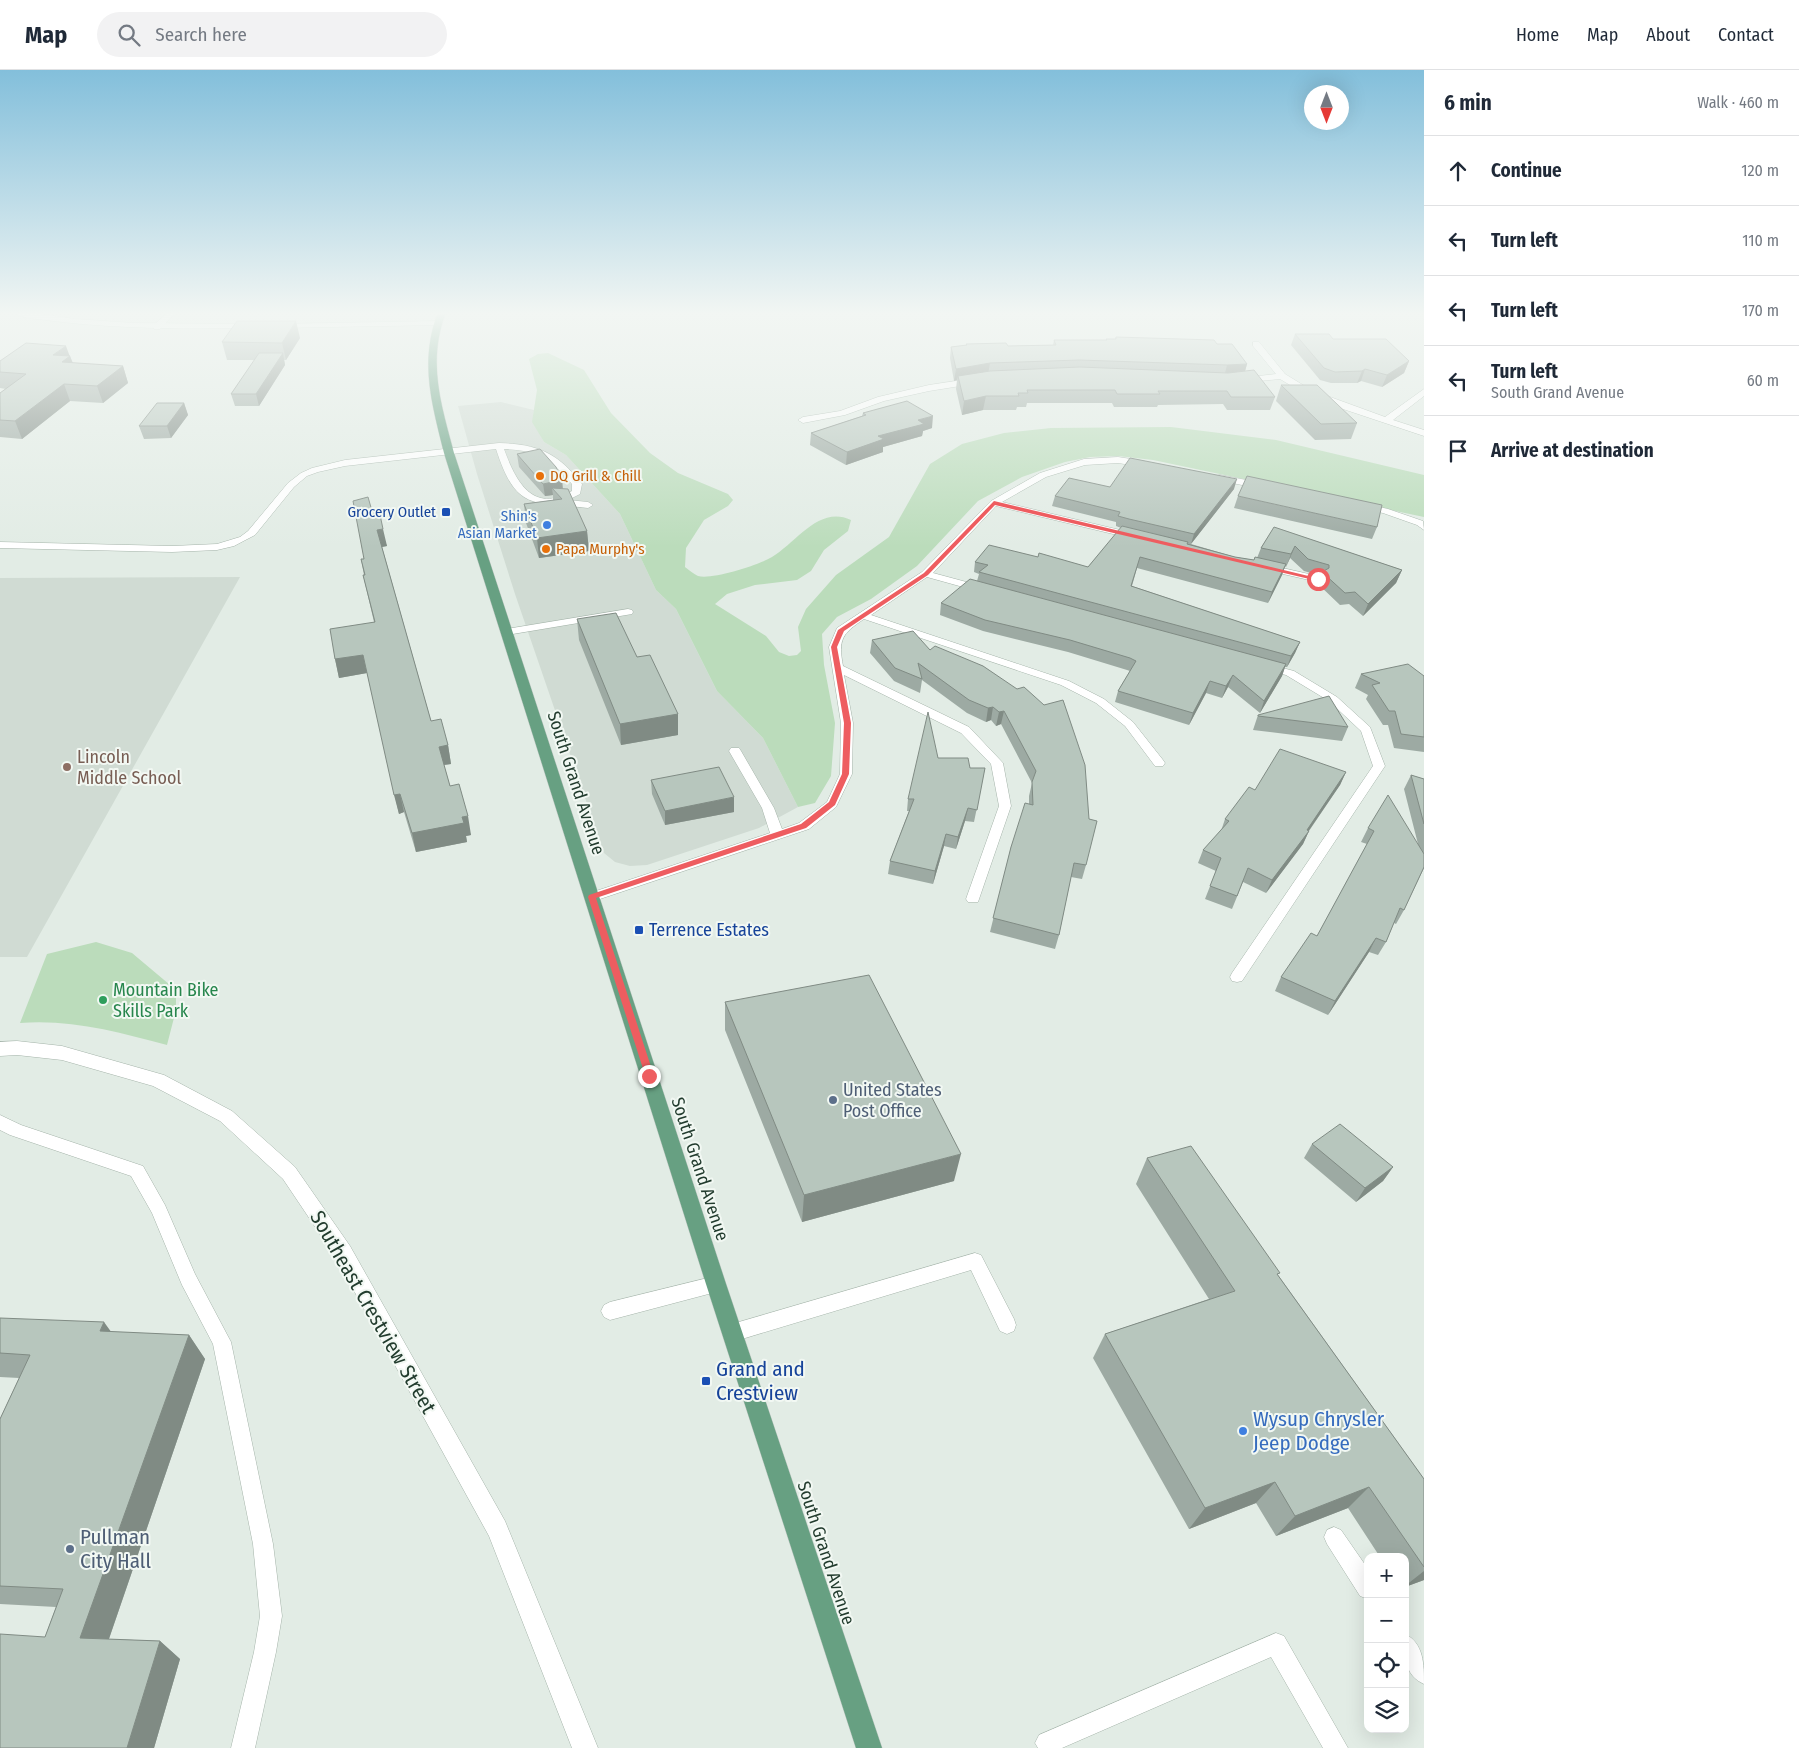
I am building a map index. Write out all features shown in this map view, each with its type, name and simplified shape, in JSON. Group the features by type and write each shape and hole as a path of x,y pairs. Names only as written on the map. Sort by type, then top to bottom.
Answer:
{"main road":[{"name":"South Grand Avenue","path":"434,390 450,453 507,632 716,1284 869,1748"}],"street":[{"path":"803,420 842,413 881,399 919,390"},
{"path":"1308,390 1386,421 1424,433"},
{"path":"1386,421 1424,392"},
{"name":"Southeast Crestview Street","path":"0,1048 17,1048 62,1054 158,1080 226,1116 289,1173 343,1252 497,1528 586,1748"}],"lane":[{"path":"499,446 509,470 524,494 531,499 588,505"},
{"path":"0,545 186,549 221,546 243,539 258,528 289,487 300,477 322,467 499,446 527,448 543,452 562,466 577,484 577,492 571,496 553,501"},
{"path":"592,897 804,826 832,804 846,774 847,723 834,647 841,630 926,574 994,503 1043,475 1084,462 1118,460 1151,465"},
{"path":"1207,475 1272,488"},
{"path":"994,503 1146,539"},
{"path":"1348,503 1385,511 1420,523 1424,527"},
{"path":"1251,564 1318,579"},
{"path":"926,574 993,592"},
{"path":"507,632 628,612"},
{"path":"862,615 1074,687 1100,701 1129,724 1159,763"},
{"path":"1237,977 1379,766 1366,730 1333,699 1290,673 1252,663"},
{"path":"838,668 964,730 997,764 1005,806 973,899"},
{"path":"735,751 768,808 777,834"},
{"path":"0,1122 16,1130 137,1171 159,1210 188,1279 222,1342 263,1544 271,1616 265,1652 243,1748"},
{"path":"732,1333 975,1261 1007,1326"},
{"path":"610,1311 716,1284"},
{"path":"1334,1537 1364,1582"},
{"path":"1047,1743 1276,1644 1336,1748"},
{"path":"1409,1651 1424,1673"}],"shaded area":[{"path":"501,402 534,410 533,422 544,442 566,455 620,514 656,590 676,609 717,691 763,738 798,807 759,828 647,865 630,866 615,862 604,853 515,594 477,474 458,406"},
{"name":"Lincoln Middle School","path":"240,577 27,957 0,957 0,578"}],"green space":[{"path":"537,390 597,390 611,413 650,453 678,473 728,494 733,500 728,506 704,520 686,548 685,567 698,576 705,577 724,574 747,568 766,560 809,527 829,517 851,520 848,531 824,550 811,571 797,580 755,585 727,594 715,604 766,636 779,652 789,656 797,655 801,651 798,627 806,609 836,575 889,537 930,464 962,444 1004,433 1051,428 1171,427 1276,440 1424,475 1424,517 1153,460 1118,456 1090,457 1065,462 1022,477 978,501 917,566 871,599 837,617 822,634 824,665 835,723 831,776 815,803 798,807 763,738 717,691 676,609 656,590 620,514 566,455 544,442 532,422"},
{"name":"Mountain Bike Skills Park","path":"96,942 132,953 176,990 176,1010 167,1045 112,1031 76,1025 39,1022 20,1023 47,954"}],"building":[{"path":"4,390 56,390 15,421 0,420 0,393"},
{"path":"234,390 258,390 256,394 231,394"},
{"path":"961,390 1027,390 1028,393 1018,393 1019,396 986,396 964,401"},
{"path":"1115,390 1270,390 1275,397 1231,397 1227,391 1158,391 1160,394 1117,394"},
{"path":"1286,390 1323,390 1357,423 1321,424"},
{"path":"907,401 933,416 918,420 924,424 878,436 884,439 847,452 811,433 866,415 863,413"},
{"path":"157,403 184,403 167,426 139,426"},
{"path":"540,449 556,467 562,480 543,484 517,454"},
{"path":"1130,458 1237,479 1194,534 1118,516 1120,512 1055,496 1069,478 1110,487"},
{"path":"1247,476 1382,505 1377,527 1238,496"},
{"path":"552,488 568,489 587,531 537,538 524,504 562,499"},
{"path":"368,497 372,511 379,510 383,529 377,530 431,721 441,719 448,745 439,747 450,786 459,784 468,816 462,817 464,823 412,833 400,794 394,795 363,655 335,659 330,629 375,622 363,575 365,575 361,559 364,559 353,501"},
{"path":"1122,526 1188,542 1187,544 1235,557 1254,560 1255,557 1286,564 1272,592 1140,557 1131,586 1300,642 1291,656 979,572 988,565 975,562 989,545 1038,557 1039,553 1088,567"},
{"path":"1274,527 1402,570 1368,604 1355,592 1345,593 1322,572 1329,568 1329,565 1308,559 1295,546 1291,554 1261,548"},
{"path":"970,579 1286,664 1264,701 1233,675 1226,686 1210,681 1193,713 1118,691 1136,661 1130,658 1070,640 985,620 941,603"},
{"path":"616,613 637,657 650,655 678,714 620,724 577,619"},
{"path":"913,631 930,650 935,646 983,666 1017,689 1024,687 1044,705 1063,700 1085,765 1089,819 1097,821 1086,865 1074,863 1059,935 993,918 1011,847 1025,803 1033,805 1032,782 1036,771 1004,711 999,712 993,707 988,708 969,700 918,663 922,679 895,668 872,640"},
{"path":"1408,664 1424,676 1424,737 1401,734 1395,711 1389,711 1372,685 1380,683 1361,674"},
{"path":"1329,696 1348,727 1258,716 1258,715"},
{"path":"928,712 938,758 968,758 970,768 985,768 977,810 968,808 958,837 946,834 935,871 890,861 914,799 908,799"},
{"path":"1280,749 1346,772 1307,830 1309,831 1272,880 1248,868 1237,896 1210,886 1221,858 1203,850 1229,821 1225,819 1249,787 1255,790"},
{"path":"719,767 734,797 665,811 651,780"},
{"path":"1411,775 1424,779 1424,824"},
{"path":"1388,795 1424,854 1424,867 1404,910 1400,908 1386,942 1376,938 1335,1001 1281,977 1311,933 1317,936 1374,831 1368,828"},
{"name":"United States Post Office","path":"869,975 961,1154 804,1195 725,1002"},
{"path":"1340,1124 1393,1167 1365,1188 1312,1144"},
{"name":"Wysup Chrysler Jeep Dodge","path":"1191,1146 1280,1273 1277,1274 1424,1479 1424,1567 1369,1487 1295,1516 1275,1482 1205,1508 1105,1334 1235,1291 1147,1158"},
{"name":"Pullman City Hall","path":"0,1318 104,1322 100,1331 189,1335 80,1638 160,1641 127,1748 0,1748 0,1634 45,1637 63,1589 0,1586 0,1419 30,1355 0,1353"}],"place":[{"name":"DQ Grill & Chill","path":"540,476"},
{"name":"Grocery Outlet","path":"446,512"},
{"name":"Shin's Asian Market","path":"547,525"},
{"name":"Papa Murphy's","path":"546,549"},
{"name":"Lincoln Middle School","path":"67,767"},
{"name":"Terrence Estates","path":"639,930"},
{"name":"Mountain Bike Skills Park","path":"103,1000"},
{"name":"United States Post Office","path":"833,1100"},
{"name":"Grand and Crestview","path":"706,1381"},
{"name":"Wysup Chrysler Jeep Dodge","path":"1243,1431"},
{"name":"Pullman City Hall","path":"70,1549"}],"route":[{"path":"649,1076 592,897 745,844 804,826 832,804 846,774 847,723 834,647 841,630 926,574 994,503 1318,579"}]}
